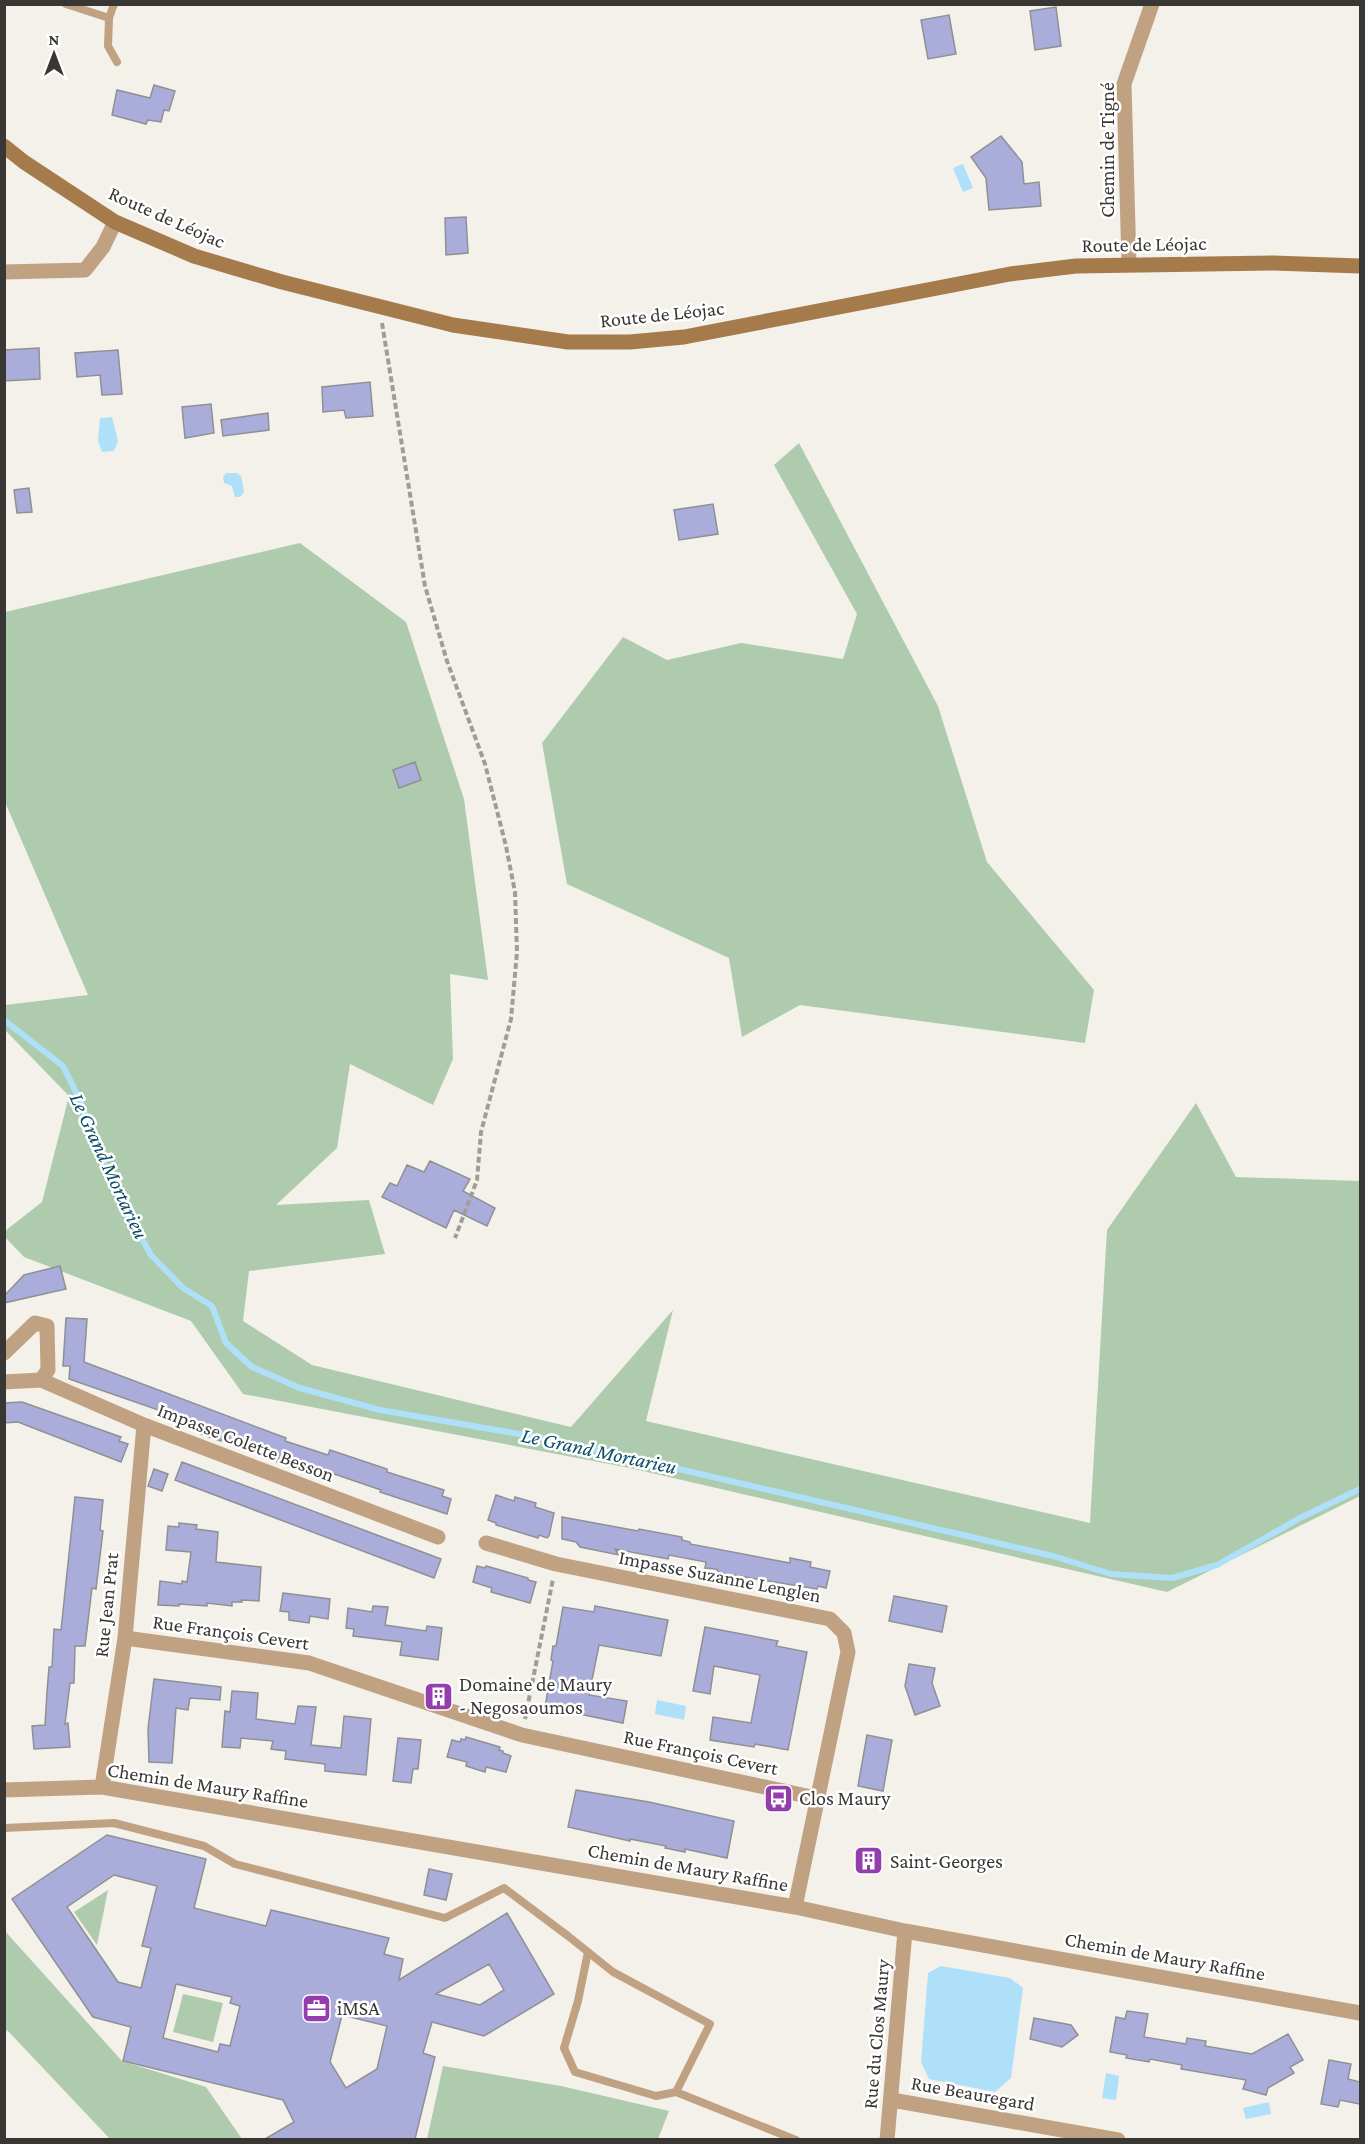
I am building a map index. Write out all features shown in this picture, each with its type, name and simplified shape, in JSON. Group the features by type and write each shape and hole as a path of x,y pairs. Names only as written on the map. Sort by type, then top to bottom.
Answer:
{"main road":[{"name":"Route de Léojac","path":"4,146 24,162 115,222 194,256 332,296 453,325 568,342 630,342 684,337 1010,274 1076,266 1273,262 1360,266"}],"street":[{"name":"Chemin de Tigné","path":"1129,264 1124,84 1152,4"},
{"path":"4,272 85,270 103,247 115,222"},
{"path":"4,1353 35,1323 46,1326 48,1370 41,1380"},
{"name":"Impasse Colette Besson","path":"4,1382 41,1380 144,1425 438,1537"},
{"name":"Rue Jean Prat","path":"102,1787 125,1638 144,1425"},
{"name":"Impasse Suzanne Lenglen","path":"486,1544 556,1564 830,1619 844,1634 848,1652 795,1907"},
{"name":"Rue François Cevert","path":"125,1638 309,1663 522,1736 816,1798"},
{"name":"Chemin de Maury Raffine","path":"4,1790 102,1787 795,1907 905,1931 1360,2013"},
{"name":"Rue du Clos Maury","path":"888,2139 905,1931"},
{"name":"Rue Beauregard","path":"891,2100 1046,2133 1118,2139"}],"lane":[{"path":"66,4 109,18"},
{"path":"114,4 109,18 108,46 117,62"},
{"path":"4,1828 114,1823 204,1846 235,1864 445,1918 504,1888 613,1972 710,2024 676,2092"},
{"path":"588,1952 578,2001 564,2048 575,2072 656,2096 676,2092 796,2139"}],"path":[{"path":"380,307 425,586 447,661 485,764 506,846 514,892 517,952 511,1019 482,1132 477,1180 455,1238"},
{"path":"522,1736 556,1564"}],"green space":[{"path":"799,443 938,706 987,862 1094,990 1085,1043 800,1005 742,1037 729,958 567,884 542,743 623,637 667,660 741,643 843,659 857,614 774,465"},
{"path":"300,543 406,622 464,799 488,980 450,974 453,1059 433,1105 350,1064 337,1148 276,1205 369,1200 385,1254 249,1271 243,1321 312,1365 571,1427 673,1310 646,1421 1090,1523 1107,1230 1196,1103 1236,1177 1360,1181 1360,1496 1167,1592 630,1468 243,1394 191,1321 24,1257 5,1237 5,1231 42,1202 69,1096 5,1030 5,1005 88,995 5,802 5,612"},
{"path":"108,1890 97,1945 74,1912"},
{"path":"5,1931 122,2061 206,2087 242,2139 110,2139 7,2030 5,2034"},
{"path":"183,1994 223,2003 213,2042 173,2032"},
{"path":"443,2066 561,2086 669,2111 658,2139 427,2139"}],"water":[{"path":"963,164 973,188 963,192 953,168"},
{"path":"112,417 118,441 114,451 102,452 98,441 100,418"},
{"path":"226,473 237,473 241,476 244,492 240,497 235,497 232,486 224,483 223,477"},
{"path":"657,1700 686,1706 684,1720 655,1714"},
{"path":"941,1966 1010,1978 1023,1988 1011,2078 995,2092 929,2079 921,2062 928,1973"},
{"path":"1106,2073 1119,2076 1116,2100 1102,2098"},
{"path":"1269,2102 1271,2114 1246,2119 1243,2108"}],"building":[{"path":"1056,7 1061,46 1035,50 1030,11"},
{"path":"949,15 956,54 928,59 921,20"},
{"path":"154,85 175,91 169,111 164,110 161,122 148,120 146,124 112,115 117,90 150,98"},
{"path":"1001,136 1022,162 1024,184 1039,182 1041,206 989,210 986,178 971,157"},
{"path":"466,217 468,253 446,255 445,218"},
{"path":"39,348 40,379 4,381 4,350"},
{"path":"118,350 122,394 102,395 100,375 77,377 75,353"},
{"path":"370,382 373,416 346,418 344,410 323,412 322,387"},
{"path":"211,404 214,433 185,438 182,407"},
{"path":"268,413 269,430 223,436 221,420"},
{"path":"29,488 32,512 17,513 14,490"},
{"path":"713,504 718,534 679,540 674,510"},
{"path":"415,762 421,780 399,788 393,770"},
{"path":"430,1161 470,1179 463,1191 495,1208 487,1226 454,1210 446,1228 382,1197 390,1183 397,1186 407,1165 424,1172"},
{"path":"60,1266 66,1289 4,1303 4,1296 24,1275"},
{"path":"66,1318 87,1319 84,1362 286,1438 285,1441 328,1455 330,1450 387,1469 387,1472 444,1490 442,1496 451,1499 447,1514 308,1465 307,1467 298,1464 296,1469 277,1462 278,1458 222,1437 221,1441 201,1434 203,1428 167,1413 69,1379 70,1366 63,1366"},
{"path":"22,1402 121,1437 119,1441 128,1444 121,1462 18,1422 4,1423 4,1403"},
{"path":"182,1462 441,1559 434,1578 175,1480"},
{"path":"154,1469 168,1474 162,1491 148,1486"},
{"path":"496,1495 514,1501 515,1497 536,1503 535,1507 554,1513 549,1536 547,1538 539,1535 538,1538 496,1525 488,1520"},
{"path":"75,1497 103,1500 100,1530 103,1531 96,1589 92,1588 85,1646 75,1646 74,1683 70,1683 65,1724 68,1723 70,1747 34,1749 32,1726 45,1725 54,1629 61,1630"},
{"path":"562,1517 682,1537 682,1540 690,1544 790,1563 790,1558 811,1562 810,1567 830,1571 826,1588 818,1586 817,1589 720,1573 716,1569 705,1568 706,1562 669,1555 668,1559 615,1549 619,1555 580,1547 576,1542 562,1539"},
{"path":"179,1523 197,1525 196,1529 218,1532 216,1562 261,1567 259,1601 241,1600 242,1602 232,1602 232,1606 207,1603 207,1606 158,1605 160,1581 182,1584 182,1581 187,1582 191,1552 166,1550 168,1526 179,1527"},
{"path":"477,1566 485,1568 486,1566 536,1582 530,1603 491,1592 492,1588 473,1582"},
{"path":"283,1593 330,1599 328,1619 310,1616 309,1623 289,1620 289,1612 280,1611"},
{"path":"894,1596 947,1606 942,1632 889,1621"},
{"path":"373,1606 388,1607 385,1625 426,1631 427,1626 442,1628 438,1660 400,1655 402,1642 353,1636 354,1629 346,1628 348,1608 372,1612"},
{"path":"595,1606 668,1620 661,1656 599,1645 589,1695 627,1701 623,1723 545,1707 553,1661 551,1660 553,1646 556,1646 563,1607 594,1612"},
{"path":"705,1627 778,1641 776,1646 807,1652 788,1750 710,1740 713,1717 751,1723 760,1675 714,1666 710,1694 693,1691"},
{"path":"909,1664 935,1668 932,1683 940,1706 915,1715 905,1686"},
{"path":"154,1679 221,1687 220,1700 190,1698 188,1710 176,1708 172,1763 149,1762 148,1729"},
{"path":"232,1691 258,1693 256,1719 295,1724 298,1706 316,1707 311,1745 341,1748 344,1716 371,1719 366,1775 325,1771 325,1764 285,1759 286,1751 271,1749 273,1741 241,1738 240,1748 222,1747 225,1711 230,1712"},
{"path":"867,1735 892,1740 883,1791 858,1786"},
{"path":"466,1737 500,1747 499,1750 511,1756 506,1772 486,1767 485,1772 466,1766 467,1762 447,1757 452,1740 460,1742"},
{"path":"398,1738 421,1740 418,1769 413,1769 411,1783 393,1781"},
{"path":"576,1790 649,1802 734,1821 727,1858 685,1849 685,1852 665,1848 666,1846 630,1839 630,1841 568,1827"},
{"path":"107,1835 206,1859 194,1908 266,1926 271,1910 389,1938 384,1954 403,1959 399,1980 507,1913 554,1994 484,2036 432,2022 423,2053 435,2057 415,2139 265,2139 294,2122 283,2100 123,2061 131,2027 93,2017 12,1899","holes":["114,1875 157,1886 142,1946 151,1948 141,1988 118,1982 67,1907","489,1964 504,1990 480,2005 436,1994","176,1984 232,1997 230,2003 240,2006 230,2046 220,2044 218,2052 163,2038","342,2015 387,2026 377,2069 346,2088 330,2062"]},
{"path":"429,1869 452,1874 446,1900 424,1895"},
{"path":"1127,2011 1148,2014 1144,2037 1186,2044 1187,2038 1206,2041 1205,2046 1252,2054 1288,2034 1303,2060 1290,2067 1294,2073 1268,2088 1266,2095 1243,2089 1246,2080 1181,2069 1182,2065 1150,2059 1149,2062 1126,2058 1127,2055 1110,2052 1116,2017 1125,2019"},
{"path":"1034,2018 1071,2025 1078,2035 1062,2047 1030,2039"},
{"path":"1329,2060 1351,2064 1348,2079 1360,2082 1360,2104 1340,2100 1338,2107 1321,2104"}],"waterway":[{"name":"Le Grand Mortarieu","path":"4,1020 63,1066 80,1100 99,1152 123,1205 151,1255 183,1288 212,1306 226,1343 252,1367 300,1388 380,1410 554,1440 1053,1556 1111,1574 1172,1578 1217,1565 1300,1518 1360,1489"}],"place":[{"name":"Domaine de Maury - Negosaoumos","path":"438,1696"},
{"name":"Clos Maury","path":"778,1798"},
{"name":"Saint-Georges","path":"869,1861"},
{"name":"iMSA","path":"316,2008"}]}
